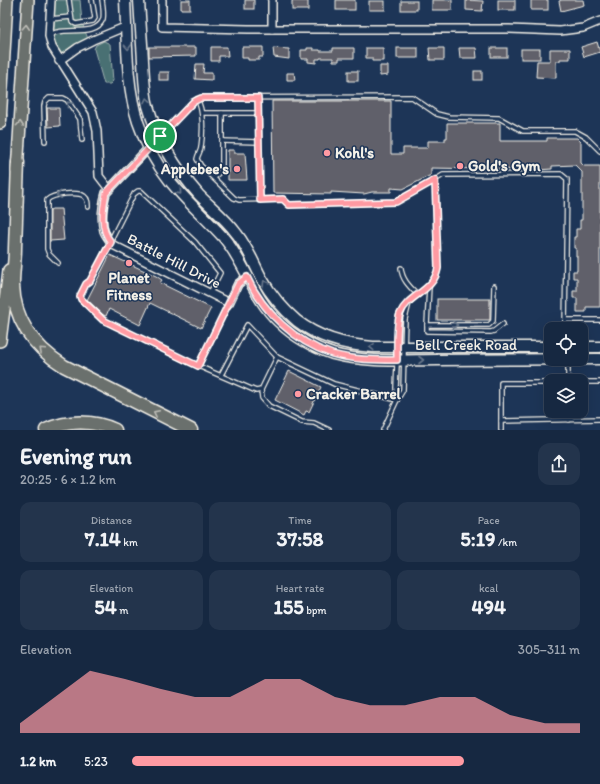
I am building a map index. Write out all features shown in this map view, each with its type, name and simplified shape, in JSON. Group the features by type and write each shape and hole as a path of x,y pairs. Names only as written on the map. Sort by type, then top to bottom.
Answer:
{"highway":[{"path":"0,120 7,0"},
{"path":"0,341 10,260 18,162 28,0"},
{"path":"0,116 0,124"},
{"path":"18,162 14,291 17,309 31,338 46,354 64,366 191,430"},
{"path":"46,430 61,424 82,422 102,425 115,430"}],"main road":[{"name":"Bell Creek Road","path":"125,0 130,81 138,123 149,148 172,184 227,242 237,257 258,297 278,322 307,342 333,354 357,358 401,360 544,359"},
{"name":"Bell Creek Road","path":"139,0 146,95 151,115 160,136 177,166 187,180 245,244 269,290 287,312 315,332 343,343 373,348 544,347"},
{"path":"588,347 600,347"},
{"name":"Bell Creek Road","path":"588,359 600,359"}],"street":[{"path":"51,0 49,36 52,47 93,112 97,131 99,176 109,189"},
{"path":"162,0 162,27 272,29 509,29 560,31 583,28 600,21"},
{"path":"272,0 272,29"},
{"path":"59,60 82,46 127,26"},
{"name":"Battle Hill Drive","path":"160,136 106,193 103,205 104,230 111,242 113,245 229,303 238,284 247,277"}],"lane":[{"path":"69,0 72,22 76,24 93,20 95,18 92,0"},
{"path":"49,36 57,32 88,30 100,25 103,17 102,0"},
{"path":"50,19 71,17"},
{"path":"45,141 44,106 45,102 50,98 63,98 67,100 80,119 82,140"},
{"path":"258,98 260,200"},
{"path":"160,136 197,99 412,98 437,114 449,117 499,118 524,131 575,131 586,137 600,151"},
{"path":"197,99 202,113 201,148 197,159 201,166 234,198 245,201 283,199 289,205 396,202 444,175 561,174 567,179 565,320 600,320"},
{"path":"202,113 258,113"},
{"path":"214,178 222,166 222,113"},
{"path":"222,141 259,142"},
{"path":"383,430 396,400 403,390 399,316 403,309 429,286 437,276 435,180"},
{"path":"210,293 220,273 195,242 141,191 138,191 134,194 111,242 90,281 86,284 80,296 81,299 103,320 198,366 256,391 261,390"},
{"path":"58,262 49,254 47,249 47,200 55,195 81,194 86,196 88,208"},
{"path":"400,268 404,280 418,295"},
{"path":"429,286 427,331 491,332 503,324"},
{"path":"427,325 489,325 492,323 494,286"},
{"path":"396,400 401,360 401,347 406,314 410,302"},
{"path":"198,366 229,303"},
{"path":"221,375 247,325 277,357 334,384 396,400"},
{"path":"277,357 261,390 262,398 268,406 302,422 314,423 329,430"},
{"path":"501,430 501,383 544,382"},
{"path":"588,382 600,382"},
{"path":"501,421 600,419"}],"green space":[{"path":"55,0 80,0 82,23 88,39 62,54 57,52 53,41"},
{"path":"104,41 110,44 113,81 110,84 104,84 94,49 96,45"}],"building":[{"path":"181,0 190,0 190,9 181,9"},
{"path":"245,0 254,0 254,9 245,9"},
{"path":"336,0 355,0 355,10 336,10"},
{"path":"432,0 452,0 452,10 432,10"},
{"path":"466,0 483,1 482,11 466,10"},
{"path":"498,0 515,0 515,10 498,10"},
{"path":"531,0 548,0 548,10 531,10"},
{"path":"583,0 584,5 561,11 559,1"},
{"path":"292,1 308,1 308,10 292,10"},
{"path":"369,1 385,1 385,10 369,10"},
{"path":"401,1 417,1 417,10 401,10"},
{"path":"597,42 600,52 584,57 581,47"},
{"path":"149,47 196,47 196,56 149,57"},
{"path":"211,47 227,47 228,56 219,56 219,61 211,61"},
{"path":"242,47 263,47 263,57 259,57 259,60 248,60 248,58 242,58"},
{"path":"273,48 289,49 289,59 274,57"},
{"path":"307,48 313,48 313,50 320,51 333,51 333,48 354,48 354,58 339,58 339,61 333,61 333,58 320,58 316,59 316,63 308,62 308,59 301,59 301,50 307,50"},
{"path":"366,48 383,48 383,61 372,61 372,58 366,58"},
{"path":"397,48 418,48 418,58 397,58"},
{"path":"429,48 444,48 444,60 430,60"},
{"path":"459,48 476,48 477,58 460,58"},
{"path":"491,48 507,48 507,57 491,57"},
{"path":"521,49 540,49 540,59 521,59"},
{"path":"550,49 570,49 570,59 560,59 560,61 556,61 556,78 536,77 537,61 550,61"},
{"path":"196,64 204,64 203,73 212,73 212,80 195,79"},
{"path":"380,66 388,66 388,75 380,76"},
{"path":"348,71 358,71 358,81 348,81"},
{"path":"474,71 482,71 482,80 474,80"},
{"path":"159,72 169,72 169,80 159,80"},
{"path":"287,73 294,73 295,80 287,80"},
{"path":"272,101 391,101 391,154 403,154 403,148 428,148 428,141 445,141 445,138 447,138 447,123 500,123 500,141 547,141 547,138 577,138 581,142 581,163 584,166 600,166 600,307 586,307 586,312 577,312 577,298 573,298 573,291 577,291 577,278 573,278 573,271 577,271 577,256 576,248 574,248 574,237 576,237 576,229 580,229 580,220 582,220 582,172 575,165 552,166 552,169 538,170 431,168 431,175 403,189 391,188 391,192 372,192 364,194 331,192 331,194 273,193"},
{"path":"47,108 59,108 60,126 48,127"},
{"name":"Applebee's","path":"228,150 234,150 234,153 245,153 247,180 228,180"},
{"path":"61,209 64,240 50,241 50,210"},
{"path":"110,255 156,276 162,280 160,283 211,308 201,328 150,303 140,325 109,309 106,316 103,315 87,300"},
{"path":"437,299 490,299 490,320 437,320"},
{"name":"Cracker Barrel","path":"289,371 321,387 309,412 306,411 304,415 275,400"}],"place":[{"name":"Kohl's","path":"327,153"},
{"name":"Gold's Gym","path":"460,166"},
{"name":"Applebee's","path":"237,169"},
{"name":"Planet Fitness","path":"129,263"},
{"name":"Cracker Barrel","path":"298,394"}],"route":[{"path":"258,98 260,200 283,199 289,205 396,202 435,180 437,276 431,284 410,302 400,313 398,321 397,360 377,360 333,354 307,342 278,322 258,297 247,277 238,284 198,366 103,320 81,299 80,296 86,284 90,281 111,242 104,230 103,205 106,193 160,136 197,99 258,98"}]}
